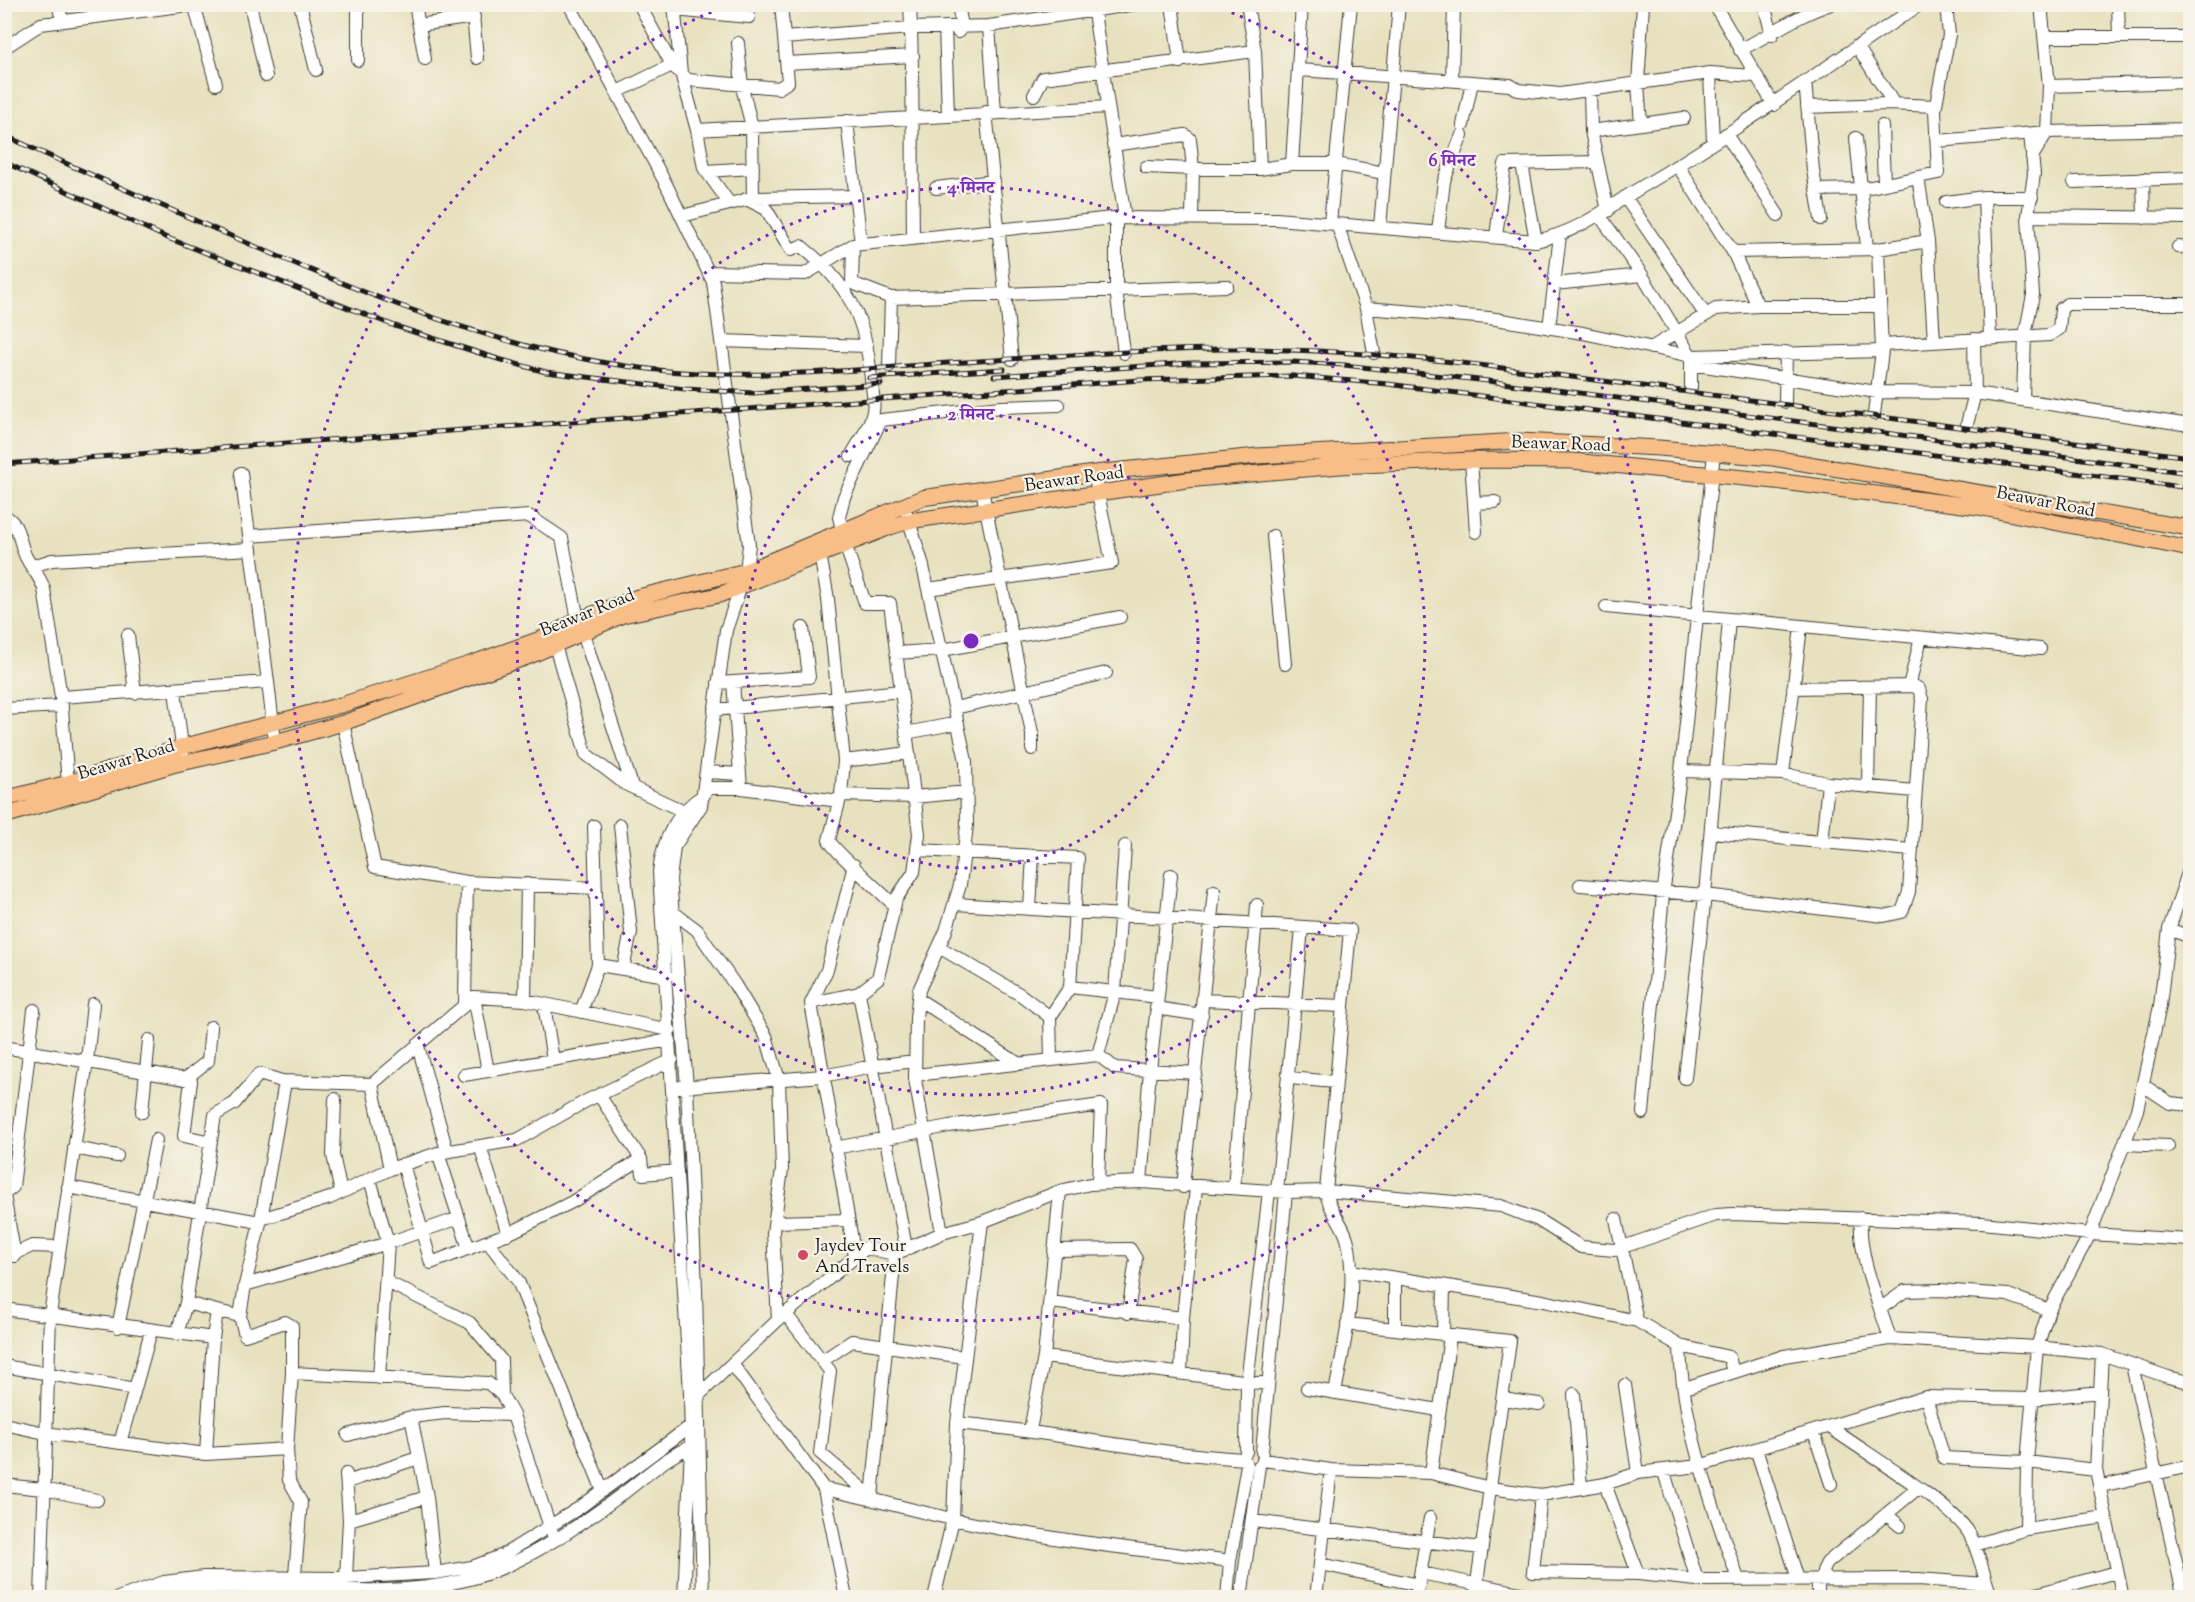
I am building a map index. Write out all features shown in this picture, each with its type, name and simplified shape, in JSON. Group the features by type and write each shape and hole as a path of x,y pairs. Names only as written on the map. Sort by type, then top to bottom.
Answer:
{"main road":[{"name":"Beawar Road","path":"4,816 273,723 341,705 581,626 623,615 706,599 820,554 844,537 922,498 1094,473 1257,456 1520,441 1714,453 1785,460 2190,528"},
{"path":"1434,445 1434,461"},
{"name":"Beawar Road","path":"4,799 183,754 275,742 343,723 555,645 581,626 638,597 746,571 844,537 909,521 1100,493 1260,473 1471,459 1572,461 1712,474 1978,507 2190,549"}],"street":[{"path":"58,4 62,20"},
{"path":"250,4 266,76"},
{"path":"300,4 316,70"},
{"path":"358,4 358,60"},
{"path":"415,4 425,59"},
{"path":"295,1582 363,1590 448,1584 502,1568 695,1423 699,1395 687,1087 670,879 674,847 699,812 704,792 726,630 746,571 749,545 713,282 682,216 569,4"},
{"path":"639,4 676,69 697,130 706,171 730,204"},
{"path":"676,69 688,80 742,87 784,86 788,82 781,4"},
{"path":"910,4 913,56 911,116 913,239"},
{"path":"946,46 962,27 958,4"},
{"path":"784,38 911,28 989,26 1069,10 1094,12 1137,4"},
{"path":"1172,4 1180,62"},
{"path":"1247,4 1255,51 1260,169"},
{"path":"1292,164 1302,4"},
{"path":"1351,4 1336,164 1333,224 1366,308 1374,353"},
{"path":"1380,228 1399,4"},
{"path":"1452,80 1454,4"},
{"path":"1641,124 1638,84 1643,4"},
{"path":"1714,4 1774,105"},
{"path":"1764,4 1772,35"},
{"path":"1740,50 1772,35 1812,10 1831,4"},
{"path":"709,272 805,274 857,245 1120,218 1276,219 1536,241 1560,235 1604,214 1625,197 1774,105 1805,81 1921,4"},
{"path":"1817,190 1861,189 1938,173 1936,106 1949,35 1946,4"},
{"path":"2032,157 2047,132 2049,86 2041,4"},
{"path":"2118,4 2119,37"},
{"path":"5,47 41,24 126,9 195,5 216,84"},
{"path":"676,69 679,8 749,17"},
{"path":"419,25 473,11 477,58"},
{"path":"1094,12 1113,145 1120,218 1116,289 1124,353"},
{"path":"989,26 994,181 1012,359"},
{"path":"945,27 948,114"},
{"path":"2046,37 2190,37"},
{"path":"738,43 742,87 752,127 753,168 750,199"},
{"path":"1857,46 1894,104"},
{"path":"1034,95 1043,78 1102,73 1255,51"},
{"path":"787,63 913,56"},
{"path":"616,92 676,69"},
{"path":"1299,70 1392,74 1560,94 1710,73 1755,76"},
{"path":"1710,73 1713,142"},
{"path":"1805,81 1821,219"},
{"path":"1438,232 1444,181 1463,130 1472,82"},
{"path":"2049,86 2190,82"},
{"path":"1590,90 1591,131 1604,214 1691,360 1691,387"},
{"path":"1807,107 1894,104 1936,106"},
{"path":"697,130 911,116 1108,107"},
{"path":"1591,131 1684,118"},
{"path":"847,121 856,196 857,245 852,283 891,298 1006,296 1116,289 1227,286"},
{"path":"1882,126 1884,184"},
{"path":"1936,141 2047,132 2190,129"},
{"path":"1726,134 1778,215"},
{"path":"2023,399 2025,335 2033,295 2028,216 2032,197 2030,134"},
{"path":"1113,145 1185,135 1192,143 1192,218"},
{"path":"1856,138 1861,189 1880,306 1882,348 1874,414"},
{"path":"1497,237 1505,164 1597,162"},
{"path":"1146,167 1260,169 1292,164 1336,164 1384,172"},
{"path":"1522,164 1536,241"},
{"path":"1678,166 1733,252 1758,306"},
{"path":"706,171 753,168"},
{"path":"1918,177 1928,241 1934,341"},
{"path":"2074,182 2190,178"},
{"path":"2143,179 2144,218"},
{"path":"936,188 994,181"},
{"path":"682,216 750,199 856,196"},
{"path":"1625,197 1705,314"},
{"path":"1946,202 1984,197 2032,197"},
{"path":"1984,197 1990,337"},
{"path":"750,199 766,209 790,250 801,246 823,263 848,293 860,319 867,346 873,411 851,456"},
{"path":"2028,216 2190,218"},
{"path":"1549,328 1560,235"},
{"path":"1733,252 1872,248 1928,241"},
{"path":"1554,284 1642,275"},
{"path":"889,366 891,298"},
{"path":"1691,360 1786,352 1882,348 1934,341 2054,333 2060,326 2061,309 2067,304 2190,304"},
{"path":"1651,348 1705,314 1721,308 1880,306"},
{"path":"1366,308 1489,318 1549,328 1651,348 1691,360 1784,380 1877,392 1975,393 2190,425"},
{"path":"1966,424 1975,393 1974,339"},
{"path":"721,341 867,346"},
{"path":"1785,402 1786,352"},
{"path":"811,1003 859,993 878,978 894,905 914,872 919,834 890,603 865,603 839,517 844,497 881,420 1001,407 1059,405"},
{"path":"1643,1113 1663,894 1681,771 1714,453"},
{"path":"1471,459 1476,532"},
{"path":"241,473 275,742"},
{"path":"928,590 1112,563 1100,493 1094,473"},
{"path":"982,490 1032,733 1032,749"},
{"path":"1474,503 1495,502"},
{"path":"904,505 928,590 966,761 967,825 956,904 919,990 918,999 915,1075 942,1233"},
{"path":"4,516 14,522 26,559 33,566 44,589 62,701 68,783"},
{"path":"249,536 529,516 562,538 581,626 632,786"},
{"path":"1274,536 1285,664"},
{"path":"33,566 52,560 251,549"},
{"path":"820,554 840,698 844,761 840,798 829,840 836,851 855,865 894,905"},
{"path":"1606,607 2040,649"},
{"path":"896,653 942,650 1120,617"},
{"path":"1685,1078 1705,895 1729,620"},
{"path":"1783,774 1801,627"},
{"path":"718,683 809,677 803,628"},
{"path":"128,635 135,693"},
{"path":"1909,687 1921,638"},
{"path":"555,645 586,754 626,784 683,811"},
{"path":"955,708 1106,674"},
{"path":"4,709 135,693 268,682"},
{"path":"733,682 737,708 741,788"},
{"path":"1868,786 1870,687"},
{"path":"1580,885 1663,894 1705,895 1884,916 1902,912 1909,892 1922,699 1919,689 1909,687 1793,688"},
{"path":"175,690 183,754"},
{"path":"714,710 901,691"},
{"path":"343,723 375,867 467,882 595,888"},
{"path":"906,733 958,723"},
{"path":"844,761 909,753"},
{"path":"1681,771 1783,774 1828,783 1915,791"},
{"path":"707,772 740,774"},
{"path":"1822,843 1828,783"},
{"path":"703,1598 695,1423 660,864 664,845 683,811 704,792 741,788 840,798 914,797 967,792"},
{"path":"620,825 631,932 623,969"},
{"path":"581,1012 598,965 594,826"},
{"path":"1711,832 1911,850"},
{"path":"1098,1055 1115,992 1125,846"},
{"path":"917,850 1078,858 1070,987 1050,1017 1051,1060"},
{"path":"1030,909 1034,855"},
{"path":"855,865 827,970 811,1003 855,1257"},
{"path":"2026,1529 2027,1462 2037,1347 2049,1310 2090,1234 2137,1110 2150,1060 2160,1006 2169,929 2190,867"},
{"path":"1141,1182 1150,1070 1171,875"},
{"path":"467,882 469,1000 488,1071"},
{"path":"525,1000 527,884"},
{"path":"1181,1373 1196,1073 1214,891"},
{"path":"956,904 1350,930 1326,1191 1329,1202 1345,1233 1352,1271 1347,1324 1335,1393"},
{"path":"1234,1188 1257,905"},
{"path":"673,912 693,928 735,985 766,1036 778,1080 782,1170 775,1222 782,1317 830,1371 820,1454 872,1497"},
{"path":"1241,1598 1253,1521 1254,1459 1247,1383 1258,1283 1277,1192 1302,928"},
{"path":"2169,929 2190,937"},
{"path":"939,947 1022,996 1050,1017"},
{"path":"598,965 667,976"},
{"path":"1070,987 1115,992 1202,1015"},
{"path":"859,993 886,1138 901,1251 887,1347 872,1497"},
{"path":"918,999 1019,1064"},
{"path":"280,1081 372,1084 469,1000 525,1000 670,1035"},
{"path":"1203,1000 1342,1006"},
{"path":"41,1598 50,1315 58,1247 87,1061 93,1004"},
{"path":"544,1005 553,1060"},
{"path":"34,1010 13,1187 4,1195 10,1257 32,1246 58,1247"},
{"path":"185,1079 208,1061 212,1027"},
{"path":"464,1075 553,1060 670,1035"},
{"path":"142,1112 148,1040"},
{"path":"418,1046 459,1218 469,1249"},
{"path":"4,1047 191,1081 184,1136 211,1142"},
{"path":"915,1075 1098,1055 1115,1068 1196,1073"},
{"path":"68,1187 254,1221 341,1193 403,1164 443,1152 517,1140 599,1095 672,1060"},
{"path":"673,1087 823,1076 873,1066 915,1061"},
{"path":"177,1334 186,1303 215,1115 235,1103 259,1074 285,1082 261,1219 240,1316 245,1335 290,1323 293,1332 287,1449 289,1480 301,1502 295,1582"},
{"path":"1289,1078 1335,1082"},
{"path":"372,1084 390,1169"},
{"path":"2143,1085 2170,1103 2190,1105"},
{"path":"599,1095 641,1159 643,1174 678,1171"},
{"path":"335,1099 333,1155 341,1193"},
{"path":"835,1148 925,1131 1101,1105 1098,1183"},
{"path":"118,1327 156,1140"},
{"path":"2125,1144 2168,1146"},
{"path":"480,1146 508,1234"},
{"path":"74,1148 117,1156"},
{"path":"403,1164 431,1263 508,1234 572,1202 641,1159"},
{"path":"370,1179 388,1243 379,1378"},
{"path":"699,1395 782,1317 866,1248 901,1251 942,1233 982,1222 1060,1191 1098,1183 1141,1182 1277,1192 1326,1191 1501,1206 1538,1220 1581,1247 1604,1251 1623,1247 1716,1215 1755,1213 1982,1223 2090,1234 2190,1240"},
{"path":"1030,1430 1044,1358 1060,1191"},
{"path":"1227,1598 1230,1561 1254,1459 1268,1384 1280,1255 1277,1192"},
{"path":"245,1286 388,1243 422,1229 459,1218"},
{"path":"1861,1218 1863,1250 1890,1339"},
{"path":"1616,1219 1637,1321"},
{"path":"775,1222 848,1220"},
{"path":"934,1598 953,1519 957,1423 982,1222"},
{"path":"488,1242 518,1281 603,1491"},
{"path":"1056,1250 1130,1249 1136,1259 1128,1313"},
{"path":"1258,1283 1280,1255"},
{"path":"1352,1271 1543,1301 1637,1321 1680,1346 1730,1357 1733,1372"},
{"path":"1395,1278 1395,1329"},
{"path":"387,1282 470,1323 501,1360 502,1395"},
{"path":"1431,1473 1446,1335 1444,1286"},
{"path":"1881,1308 1905,1291 1940,1290 2008,1295 2049,1310"},
{"path":"1050,1302 1183,1318"},
{"path":"186,1303 240,1316"},
{"path":"4,1309 118,1327 213,1338"},
{"path":"206,1454 213,1338 217,1311"},
{"path":"1347,1324 1510,1341 1475,1598"},
{"path":"120,1443 151,1331"},
{"path":"1685,1388 1784,1356 1890,1339 2037,1347 2102,1354 2189,1382 2190,1386"},
{"path":"822,1361 852,1341 964,1357"},
{"path":"1680,1346 1681,1375 1699,1466 1738,1579"},
{"path":"2102,1354 2096,1470 2101,1486 2104,1517 2123,1598"},
{"path":"1044,1358 1268,1384"},
{"path":"733,1365 824,1488 846,1598"},
{"path":"2132,1365 2158,1473 2184,1598"},
{"path":"4,1366 135,1389"},
{"path":"292,1373 488,1383 502,1395 513,1415 551,1533"},
{"path":"1625,1385 1638,1473"},
{"path":"1307,1388 1439,1410"},
{"path":"957,1423 1030,1430 1131,1447 1254,1459 1331,1470 1431,1473 1490,1488 1541,1495 1605,1484 1638,1473 1664,1472 1699,1466 1831,1428 1926,1397 2032,1399 2100,1392"},
{"path":"1574,1394 1581,1488"},
{"path":"1926,1397 1944,1458 2027,1462 2096,1470"},
{"path":"1502,1399 1539,1404"},
{"path":"348,1435 411,1417 445,1413 513,1415"},
{"path":"411,1417 427,1497 435,1573"},
{"path":"4,1424 45,1433 206,1454 287,1449"},
{"path":"1831,1428 1918,1488 1962,1524 1975,1545 1992,1598"},
{"path":"1815,1432 1831,1484"},
{"path":"144,1598 205,1587 435,1573 489,1561 551,1533 695,1445"},
{"path":"684,1598 695,1445"},
{"path":"1756,1449 1798,1578"},
{"path":"346,1578 349,1520 347,1478 418,1458"},
{"path":"2101,1486 2190,1466"},
{"path":"1316,1598 1331,1470"},
{"path":"1664,1472 1697,1580"},
{"path":"1605,1484 1638,1574"},
{"path":"4,1485 43,1489 97,1500"},
{"path":"824,1488 872,1497 953,1519 1077,1542 1230,1561"},
{"path":"1818,1598 1823,1571 1827,1563 1918,1488"},
{"path":"1541,1495 1533,1572 1638,1574 1697,1580 1798,1578 1918,1580 1986,1584"},
{"path":"349,1520 427,1497"},
{"path":"1886,1514 1900,1526"},
{"path":"1975,1545 2026,1529 2104,1517"},
{"path":"1418,1585 1430,1518"},
{"path":"1253,1521 1481,1548"},
{"path":"1320,1564 1418,1585 1476,1582 1545,1598"},
{"path":"2022,1598 2116,1572"},
{"path":"118,1598 164,1582 205,1587"},
{"path":"448,1584 448,1598"}],"railway":[{"path":"4,135 273,254 390,302 511,342 572,357 634,367 698,373 781,374 1192,349 1318,351 1487,366 2190,457"},
{"path":"4,162 165,237 395,326 546,372 685,389 753,393 881,384"},
{"path":"994,376 1191,363 1293,362 1344,365 1488,381 2190,473"},
{"path":"869,378 1004,369"},
{"path":"4,464 1140,380 1293,376 1388,384 2190,488"}],"place":[{"name":"Jaydev Tour And Travels","path":"803,1255"}]}
